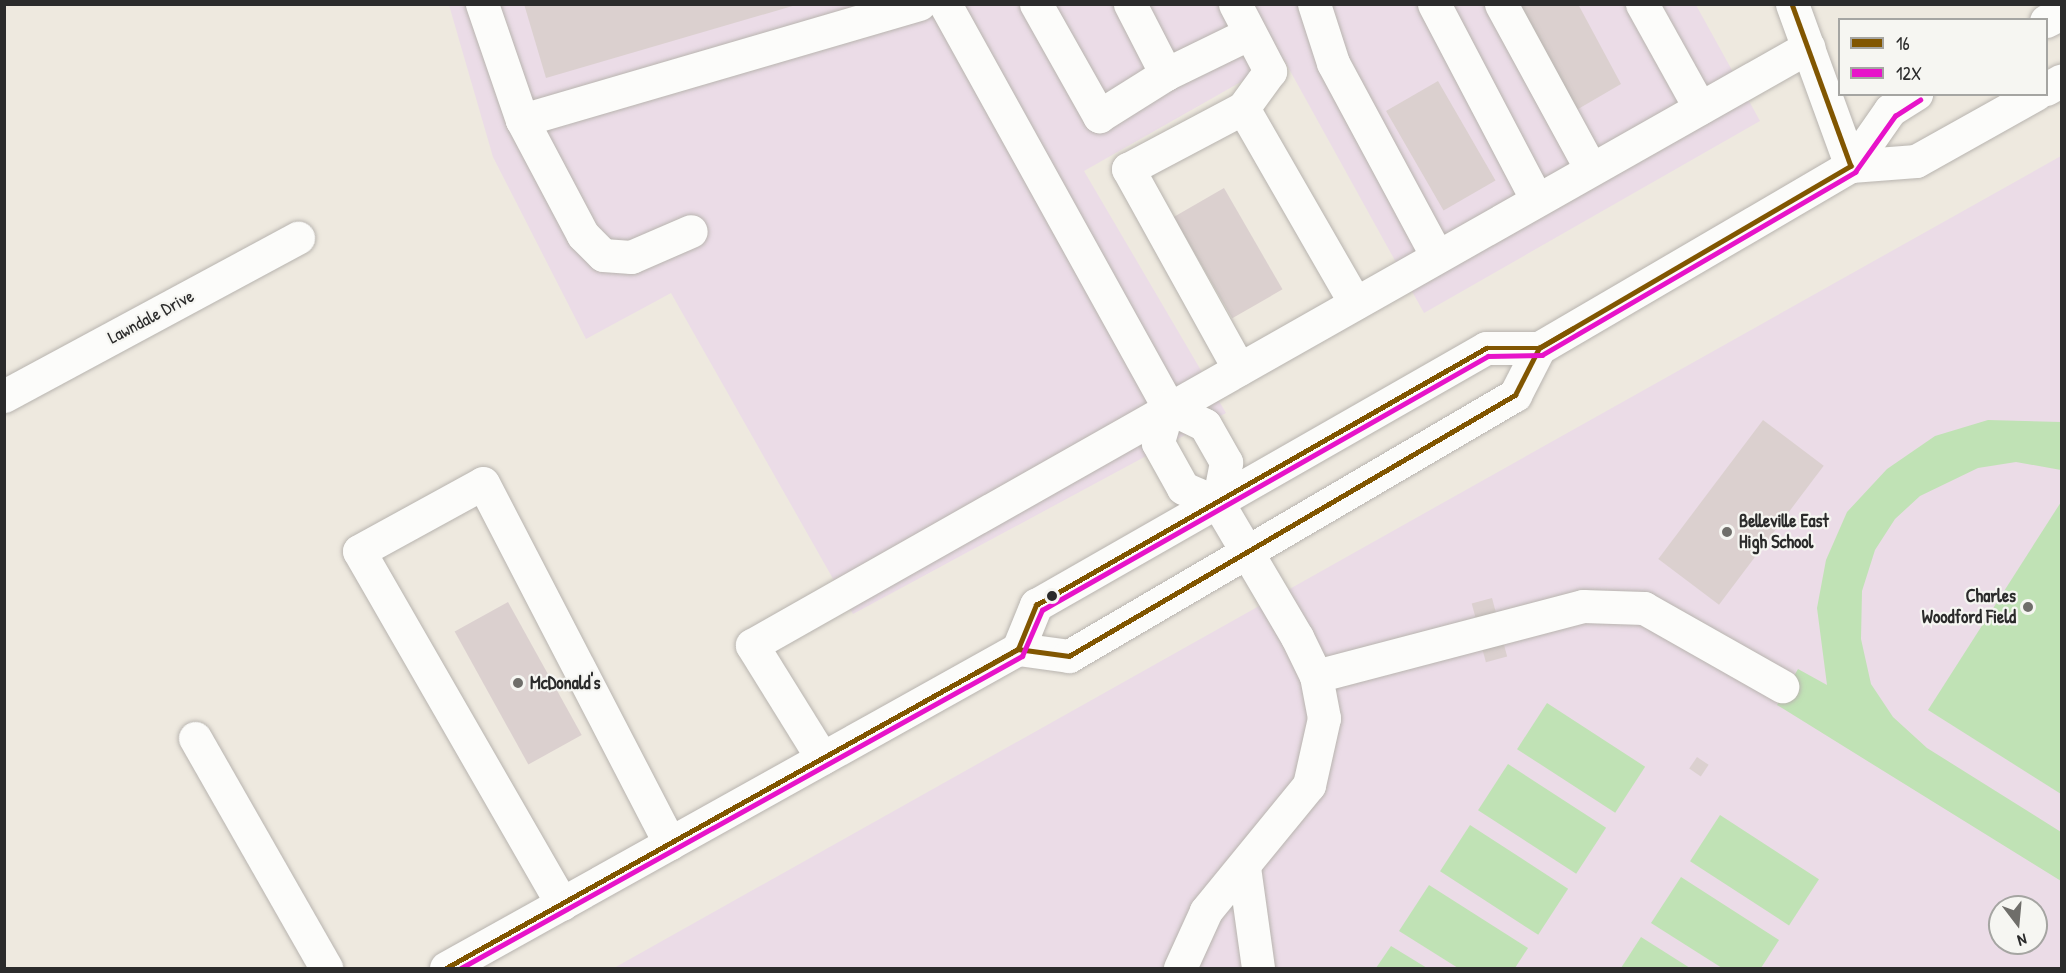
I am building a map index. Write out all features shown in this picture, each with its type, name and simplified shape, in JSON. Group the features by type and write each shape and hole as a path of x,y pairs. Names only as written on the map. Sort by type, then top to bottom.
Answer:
{"main road":[{"path":"482,4 522,120 583,236 603,255 631,257 691,231"},
{"path":"522,120 920,4"},
{"path":"945,4 1168,407 1205,425 1226,462 1218,503"},
{"path":"1036,4 1099,116 1166,74 1250,33"},
{"path":"1130,4 1166,74"},
{"path":"1235,4 1270,71 1243,108 1128,169 1239,369"},
{"path":"1314,4 1332,63 1437,256"},
{"path":"1434,4 1538,200"},
{"path":"1501,4 1591,169"},
{"path":"1642,4 1700,108"},
{"path":"1792,4 1851,166"},
{"path":"822,758 752,645 1168,407 1808,47"},
{"path":"2048,88 2061,80"},
{"path":"1018,649 1035,605 1218,503 1486,348 1539,348 1851,166 1890,110 1913,96"},
{"path":"1851,166 1916,161 2032,96"},
{"path":"1243,108 1355,303"},
{"name":"Lawndale Drive","path":"4,396 298,238"},
{"path":"446,969 1018,649 1069,656 1247,554 1515,395 1539,348"},
{"path":"1168,407 1158,443 1183,488 1218,503 1316,676 1324,718 1312,777 1244,867 1206,911 1180,969"},
{"path":"562,904 359,551 483,483 670,843"},
{"path":"1316,676 1583,606 1644,608 1782,686"},
{"path":"195,738 326,969"},
{"path":"1244,867 1258,969"}],"shaded area":[{"path":"449,5 1696,5 1760,121 1424,313 1283,58 1084,171 1226,413 853,614 671,293 586,339 493,157"},
{"name":"Belleville East High School","path":"2061,156 2061,968 614,968"}],"green space":[{"path":"1988,420 2061,422 2061,470 2016,462 1978,468 1920,496 1895,519 1875,550 1862,591 1861,639 1871,684 1893,717 1927,748 2061,832 2061,881 1777,705 1798,669 1827,685 1817,608 1826,560 1847,512 1887,469 1935,436"},
{"name":"Charles Woodford Field","path":"2062,503 2061,794 1928,710"},
{"path":"1547,703 1645,767 1615,813 1517,749"},
{"path":"1508,764 1606,828 1576,874 1478,810"},
{"path":"1720,815 1819,879 1789,925 1690,861"},
{"path":"1470,825 1568,889 1538,935 1440,871"},
{"path":"1681,877 1779,940 1761,968 1722,968 1651,923"},
{"path":"1429,885 1528,948 1515,968 1458,968 1399,931"},
{"path":"1641,937 1690,968 1621,968"},
{"path":"1391,946 1427,968 1376,968"}],"building":[{"path":"524,4 796,4 796,5 546,78"},
{"path":"1516,4 1578,4 1621,84 1573,112"},
{"path":"1438,81 1496,181 1444,211 1386,111"},
{"path":"1224,188 1282,289 1232,318 1174,217"},
{"path":"1763,420 1824,466 1719,605 1658,559"},
{"path":"1492,598 1496,613 1476,619 1472,603"},
{"name":"McDonald's","path":"508,602 582,735 528,765 455,632"},
{"path":"1503,641 1507,656 1486,662 1482,647"},
{"path":"1697,757 1709,765 1701,776 1689,769"}],"transit line":[{"name":"16","path":"1792,4 1851,166"},
{"name":"12X","path":"461,968 1022,656 1042,610 1488,356 1542,355 1855,172 1895,116 1920,100"},
{"name":"16","path":"446,968 1018,649 1069,656 1515,395 1539,348 1851,166"},
{"name":"16","path":"977,672 1018,649 1036,605 1486,348 1539,348 1573,328"}],"place":[{"name":"Belleville East High School","path":"1727,532"},
{"name":"Charles Woodford Field","path":"2028,607"},
{"name":"McDonald's","path":"518,683"}]}
